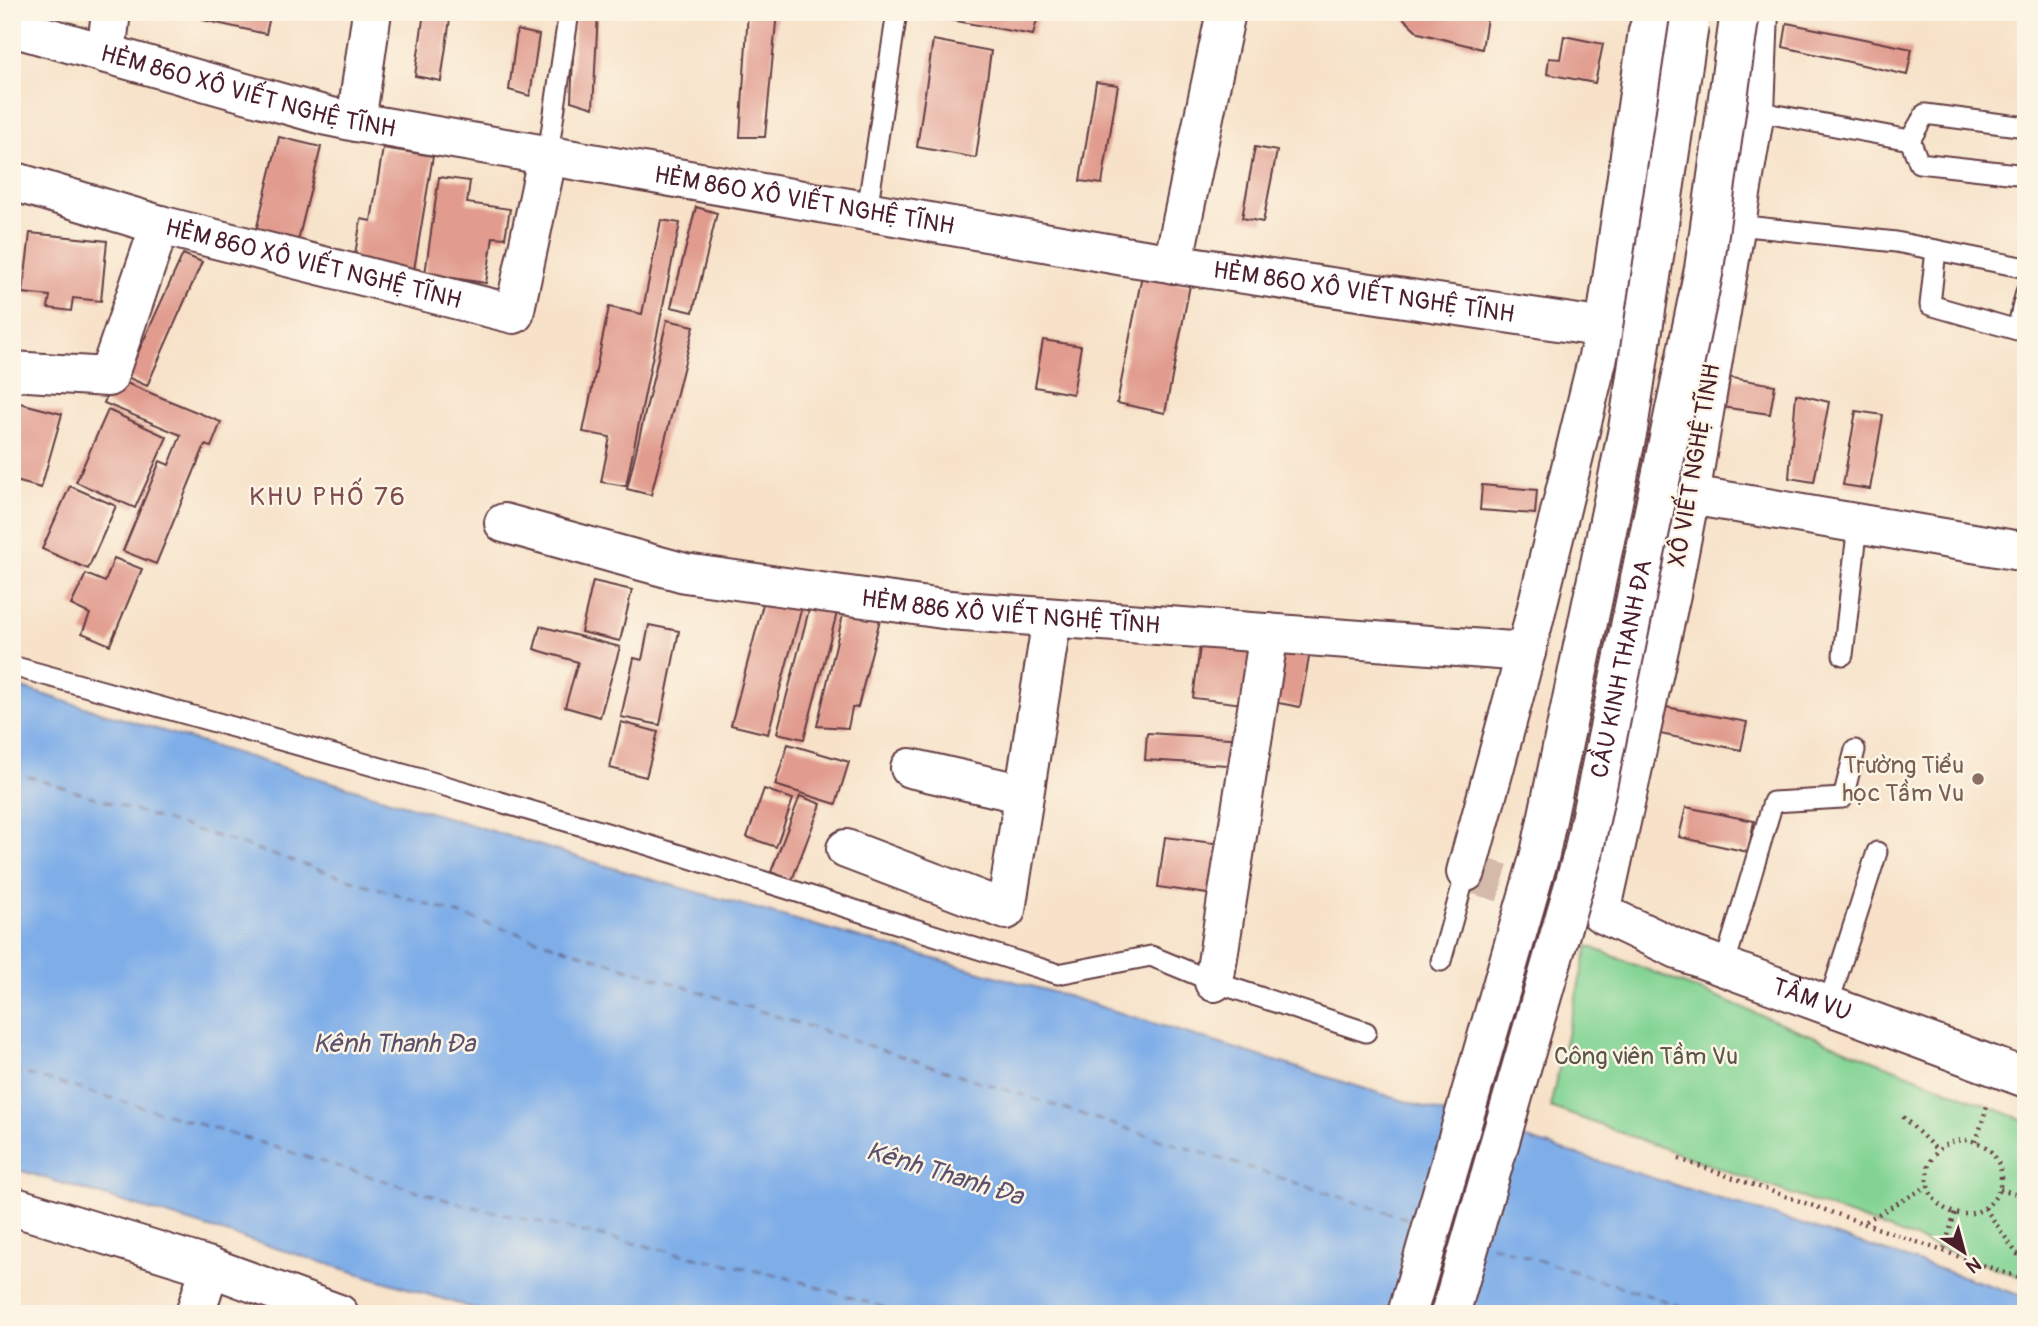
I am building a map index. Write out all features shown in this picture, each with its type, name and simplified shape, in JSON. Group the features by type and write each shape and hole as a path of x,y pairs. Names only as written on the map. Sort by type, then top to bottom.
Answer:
{"street":[{"path":"106,54 111,12"},
{"path":"356,122 372,12"},
{"path":"1174,264 1226,12"},
{"name":"CẦU KINH THANH ĐA","path":"1450,1314 1583,854 1704,269 1740,12"},
{"name":"XÔ VIẾT NGHỆ TĨNH","path":"1601,913 1690,495 1755,111 1759,12"},
{"path":"1466,872 1526,652 1605,328 1648,31 1672,19"},
{"name":"CẦU KINH THANH ĐA","path":"1407,1314 1540,854 1628,429 1672,19"},
{"name":"HẺM 860 XÔ VIẾT NGHỆ TĨNH","path":"12,27 356,122 1174,264 1605,328"},
{"name":"HẺM 860 XÔ VIẾT NGHỆ TĨNH","path":"12,371 108,377 160,225 514,314 548,154"},
{"path":"12,181 160,225"},
{"path":"1690,495 2026,552"},
{"name":"HẺM 886 XÔ VIẾT NGHỆ TĨNH","path":"504,523 685,573 950,610 1526,652"},
{"path":"846,849 1006,910 1052,618"},
{"path":"1214,982 1269,633"},
{"path":"910,768 1024,794"},
{"name":"TẦM VU","path":"1601,913 1686,953 2026,1078"},
{"path":"12,1206 210,1267 339,1314"},
{"path":"195,1314 210,1267"}],"lane":[{"path":"548,154 569,12"},
{"path":"867,211 897,12"},
{"path":"1755,111 1910,140"},
{"path":"1910,140 1925,114 2026,127"},
{"path":"1910,140 1920,163 2026,175"},
{"path":"1737,225 1896,242 2026,268"},
{"path":"1936,250 1930,305 2017,330 2026,292"},
{"path":"1843,655 1858,524"},
{"path":"12,666 609,834 1058,974 1151,956 1214,982 1366,1032"},
{"path":"1724,967 1773,802 1843,798 1855,750"},
{"path":"1828,1005 1877,852"},
{"path":"1441,961 1466,872"}],"path":[{"path":"1903,1116 1938,1151"},
{"path":"1959,1140 1984,1145 1999,1164 2000,1189 1993,1200 1974,1213 1955,1213 1940,1206 1928,1185 1927,1173 1938,1151 1948,1143 1959,1140"},
{"path":"1679,1159 2026,1280"},
{"path":"1866,1221 1928,1185"},
{"path":"2000,1189 2026,1197"},
{"path":"1984,1208 2017,1254 2026,1256"},
{"path":"1944,1249 1955,1213"}],"green space":[{"name":"Công viên Tầm Vu","path":"1588,946 2026,1121 2026,1279 1550,1107"}],"water":[{"name":"Kênh Thanh Đa","path":"12,685 643,877 1063,995 1791,1221 2026,1297 2026,1314 492,1314 12,1168"}],"building":[{"path":"205,12 271,12 266,34 203,20"},
{"path":"424,12 451,12 441,81 415,76"},
{"path":"575,12 598,12 593,108 571,101"},
{"path":"748,12 777,12 765,137 740,137"},
{"path":"935,12 1039,12 1033,35 934,17"},
{"path":"1397,12 1488,12 1482,49 1419,33"},
{"path":"1787,23 1912,49 1907,75 1783,47"},
{"path":"517,30 539,35 530,96 509,90"},
{"path":"1564,36 1603,44 1595,83 1547,74 1549,58 1560,59"},
{"path":"933,40 991,51 976,158 917,147"},
{"path":"1096,82 1118,85 1102,184 1080,181"},
{"path":"279,137 321,147 295,253 253,243"},
{"path":"1255,147 1277,151 1263,222 1242,218"},
{"path":"383,148 433,156 412,282 352,272 361,219 371,221"},
{"path":"439,177 470,181 467,203 510,209 505,238 493,237 486,283 425,274"},
{"path":"696,207 717,213 693,312 671,307"},
{"path":"661,220 680,223 626,486 601,482 610,437 583,432 609,307 642,314"},
{"path":"30,233 107,241 101,301 73,298 71,311 48,308 50,296 23,293"},
{"path":"183,254 202,262 147,386 127,377"},
{"path":"1142,275 1190,285 1165,413 1117,403"},
{"path":"667,320 694,326 651,495 627,489"},
{"path":"1043,340 1081,346 1073,394 1035,387"},
{"path":"1726,377 1775,385 1770,414 1721,407"},
{"path":"114,378 221,422 211,447 205,445 156,564 123,551 160,461 169,465 181,435 104,403"},
{"path":"1796,394 1829,402 1814,482 1789,478"},
{"path":"12,401 62,414 41,488 12,480"},
{"path":"108,410 167,437 135,508 76,482"},
{"path":"1856,411 1883,415 1870,489 1843,485"},
{"path":"1482,485 1537,490 1535,514 1480,510"},
{"path":"70,486 116,506 88,569 42,549"},
{"path":"114,558 142,569 110,645 82,633 90,614 71,605 86,574 105,582"},
{"path":"593,581 632,590 620,641 581,632"},
{"path":"767,589 804,599 768,734 731,725"},
{"path":"811,602 838,609 804,739 777,733"},
{"path":"845,606 882,611 858,707 852,708 848,728 817,726"},
{"path":"649,625 679,631 660,725 621,717 634,658 642,660"},
{"path":"540,626 620,647 600,717 565,707 578,662 534,649"},
{"path":"1202,632 1261,640 1251,705 1193,698"},
{"path":"1281,635 1312,641 1300,707 1268,701"},
{"path":"1655,705 1747,722 1741,750 1650,732"},
{"path":"621,722 658,732 646,777 610,768"},
{"path":"1147,733 1246,739 1244,766 1145,760"},
{"path":"788,744 849,762 836,804 775,785"},
{"path":"764,789 793,799 776,847 747,837"},
{"path":"800,796 821,804 792,880 771,872"},
{"path":"1686,807 1754,821 1748,852 1679,837"},
{"path":"1165,837 1230,845 1222,896 1158,887"}],"ferry route":[{"path":"12,771 1415,1221"},
{"path":"12,1070 147,1108 464,1205 788,1278 905,1314"},
{"path":"1491,1245 1706,1314"}],"tunnel":[{"path":"1466,872 1601,913"}],"place":[{"name":"Trường Tiểu học Tầm Vu","path":"1978,779"}],"district":[{"name":"KHU PHỐ 76","path":"328,496"}]}
